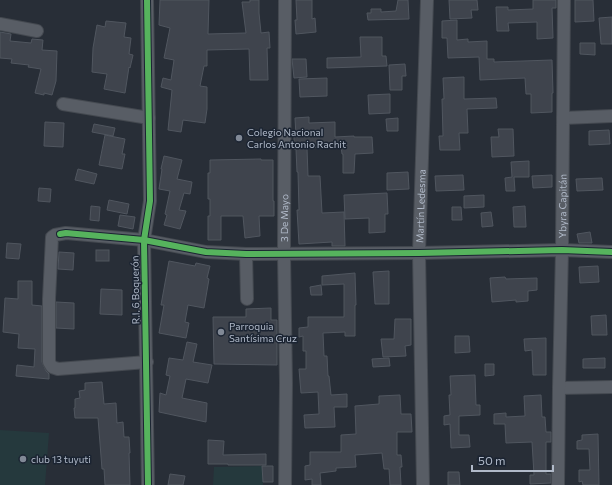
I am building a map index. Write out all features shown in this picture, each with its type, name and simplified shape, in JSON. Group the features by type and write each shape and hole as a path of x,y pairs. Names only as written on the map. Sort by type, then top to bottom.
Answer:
{"street":[{"name":"R.I. 6 Boquerón","path":"147,0 150,201 144,240 148,485"},
{"name":"3 De Mayo","path":"285,0 285,485"},
{"name":"Martín Ledesma","path":"423,485 418,254 427,0"},
{"name":"Ybyra Capitán","path":"558,485 564,0"},
{"path":"0,24 37,31"},
{"path":"63,104 149,118"},
{"path":"563,118 612,116"},
{"path":"147,362 58,369 52,367 49,362 49,299 52,237 66,233 144,240 206,252 246,254 418,254 562,250 612,252"},
{"path":"246,254 247,300"},
{"path":"558,388 612,387"}],"green space":[{"name":"club 13 tuyuti","path":"0,430 49,433 45,485 0,485"},
{"path":"263,466 263,485 213,485 214,467"}],"building":[{"path":"160,0 209,0 208,34 246,33 242,2 259,0 261,33 269,32 270,48 267,48 268,80 250,80 249,49 207,50 207,66 204,66 200,86 207,87 207,109 205,123 183,120 181,132 168,130 172,90 161,87 163,78 171,80 174,60 164,58 170,28 159,25"},
{"path":"296,0 312,0 312,19 315,18 316,32 296,34"},
{"path":"398,0 408,0 409,19 368,20 367,13 371,13 371,9 381,9 381,12 396,11"},
{"path":"449,0 477,0 478,10 471,10 472,18 450,19"},
{"path":"533,0 556,0 556,8 552,8 553,38 537,39 537,22 508,23 509,31 497,31 496,7 508,7 508,10 533,9"},
{"path":"575,0 593,0 594,21 575,22"},
{"path":"612,17 612,44 601,44 599,18"},
{"path":"457,20 457,40 468,39 468,42 487,41 487,59 494,59 494,62 552,60 552,112 531,113 531,94 526,94 525,78 480,80 479,57 448,58 447,38 442,38 442,21"},
{"path":"106,21 126,23 124,37 131,38 129,54 133,55 130,68 129,67 125,93 104,89 107,74 92,72 93,48 97,25 105,27"},
{"path":"0,32 11,34 10,41 31,43 32,39 43,40 42,50 57,51 56,81 52,95 35,93 41,69 28,67 29,65 11,63 12,59 0,58"},
{"path":"360,37 382,37 382,56 386,56 387,66 327,68 327,58 361,57"},
{"path":"580,43 595,43 595,55 580,54"},
{"path":"292,59 306,59 307,77 294,78"},
{"path":"405,64 406,76 402,76 402,90 390,90 389,65"},
{"path":"464,77 464,99 496,98 497,108 467,109 468,133 459,133 460,150 440,150 439,136 443,136 443,78"},
{"path":"327,78 327,96 300,97 299,79"},
{"path":"390,94 390,113 369,114 368,95"},
{"path":"309,117 309,123 335,122 335,137 372,137 373,153 355,154 354,173 343,173 343,154 341,146 307,148 308,176 320,176 322,213 344,212 345,246 332,246 332,242 299,244 297,210 299,210 298,172 296,149 294,149 294,136 296,136 295,118"},
{"path":"398,118 398,131 387,131 386,119"},
{"path":"45,122 64,123 63,147 44,146"},
{"path":"94,124 115,128 113,136 92,132"},
{"path":"498,129 513,129 514,156 492,157 491,137 499,137"},
{"path":"609,130 610,144 589,145 589,131"},
{"path":"105,135 125,139 122,154 125,154 122,169 99,165"},
{"path":"164,156 182,160 177,179 192,182 190,194 184,193 179,210 186,211 180,229 164,225 167,215 165,214 170,191 159,189"},
{"path":"210,160 273,160 274,216 259,216 260,236 245,238 243,216 221,216 221,240 208,240 210,199 208,199 208,173 210,173"},
{"path":"529,161 529,177 514,177 515,191 506,191 505,178 512,177 511,162"},
{"path":"78,169 97,174 94,184 75,180"},
{"path":"408,172 409,189 387,190 387,173"},
{"path":"463,175 464,190 436,191 435,176"},
{"path":"552,175 552,187 533,188 532,176"},
{"path":"602,178 603,190 577,191 576,179"},
{"path":"39,188 51,189 50,202 38,201"},
{"path":"387,193 388,214 385,214 385,232 369,233 369,218 345,219 344,195"},
{"path":"484,195 484,207 464,208 464,196"},
{"path":"109,200 129,204 127,214 107,210"},
{"path":"91,206 100,207 99,221 90,220"},
{"path":"525,206 526,227 514,227 513,207"},
{"path":"452,207 461,207 462,220 452,220"},
{"path":"491,212 493,226 482,227 481,213"},
{"path":"120,215 135,217 133,229 118,226"},
{"path":"590,232 592,243 579,243 577,234"},
{"path":"7,243 21,244 19,259 6,258"},
{"path":"96,250 109,250 109,261 96,261"},
{"path":"59,252 74,253 73,270 58,269"},
{"path":"169,261 195,266 196,263 210,266 207,278 209,279 204,308 188,305 185,322 189,323 186,338 159,333 164,305 161,305"},
{"path":"598,266 599,282 580,283 579,267"},
{"path":"389,271 389,304 375,304 373,272"},
{"path":"355,273 355,336 345,336 345,332 323,333 324,356 327,356 331,395 347,394 347,407 334,407 335,427 305,428 304,415 319,414 318,392 301,393 299,369 306,369 306,351 303,351 303,336 299,337 299,328 308,327 308,317 344,317 344,284 322,285 322,276"},
{"path":"505,277 506,279 537,278 537,290 528,291 528,301 516,302 516,300 492,302 490,278"},
{"path":"18,281 32,281 32,305 42,306 42,362 49,374 49,379 16,376 17,365 34,367 35,349 18,348 19,334 3,332 5,298 18,299"},
{"path":"321,285 322,295 311,295 310,287"},
{"path":"101,289 122,290 122,315 100,314"},
{"path":"56,302 74,303 74,329 56,328"},
{"path":"271,308 271,320 277,320 277,365 214,364 213,317 246,317 246,309"},
{"path":"606,315 607,335 592,335 591,316"},
{"path":"395,319 411,319 411,345 405,346 406,356 383,357 381,339 394,339"},
{"path":"455,336 469,336 470,352 455,353"},
{"path":"546,338 546,375 533,375 532,350 525,351 524,339"},
{"path":"187,342 197,344 193,362 212,365 208,383 186,379 182,398 207,403 206,422 159,412 160,393 166,395 170,376 166,375 169,358 183,360"},
{"path":"389,358 390,366 373,367 372,359"},
{"path":"605,358 605,368 583,368 583,359"},
{"path":"485,364 494,364 494,375 485,376"},
{"path":"475,375 476,405 480,405 480,415 459,416 459,435 469,435 470,447 451,448 450,424 444,425 444,416 450,415 450,376"},
{"path":"102,382 104,404 116,403 117,423 123,422 124,437 129,437 130,485 105,485 104,469 102,469 98,418 75,418 75,399 80,398 79,391 85,390 85,383"},
{"path":"400,395 401,414 411,414 412,432 397,432 397,455 401,455 402,467 400,467 401,485 390,485 389,469 384,469 382,453 355,455 356,467 336,468 336,471 320,473 321,485 312,485 312,479 305,480 305,466 310,465 310,452 341,452 341,435 356,434 355,406 379,404 379,396"},
{"path":"541,395 542,417 545,417 546,432 551,432 551,442 546,442 546,474 551,474 551,483 530,484 530,475 534,475 532,442 506,443 505,424 494,424 494,414 506,413 506,417 525,416 524,396"},
{"path":"598,434 599,485 583,485 582,481 579,482 579,470 590,470 589,449 577,449 577,441 582,440 582,435"},
{"path":"208,440 224,441 223,455 266,454 266,465 208,464"},
{"path":"262,466 273,466 273,482 263,482"},
{"path":"448,472 459,472 460,485 448,485"},
{"path":"170,474 185,476 183,485 168,485"}],"cycle path":[{"path":"147,0 150,201 144,240 148,485"},
{"path":"60,234 66,233 144,240 206,252 246,254 562,250 612,252"}],"place":[{"name":"Colegio Nacional Carlos Antonio Rachit","path":"239,138"},
{"name":"Parroquia Santísima Cruz","path":"221,332"},
{"name":"club 13 tuyuti","path":"23,459"}]}
